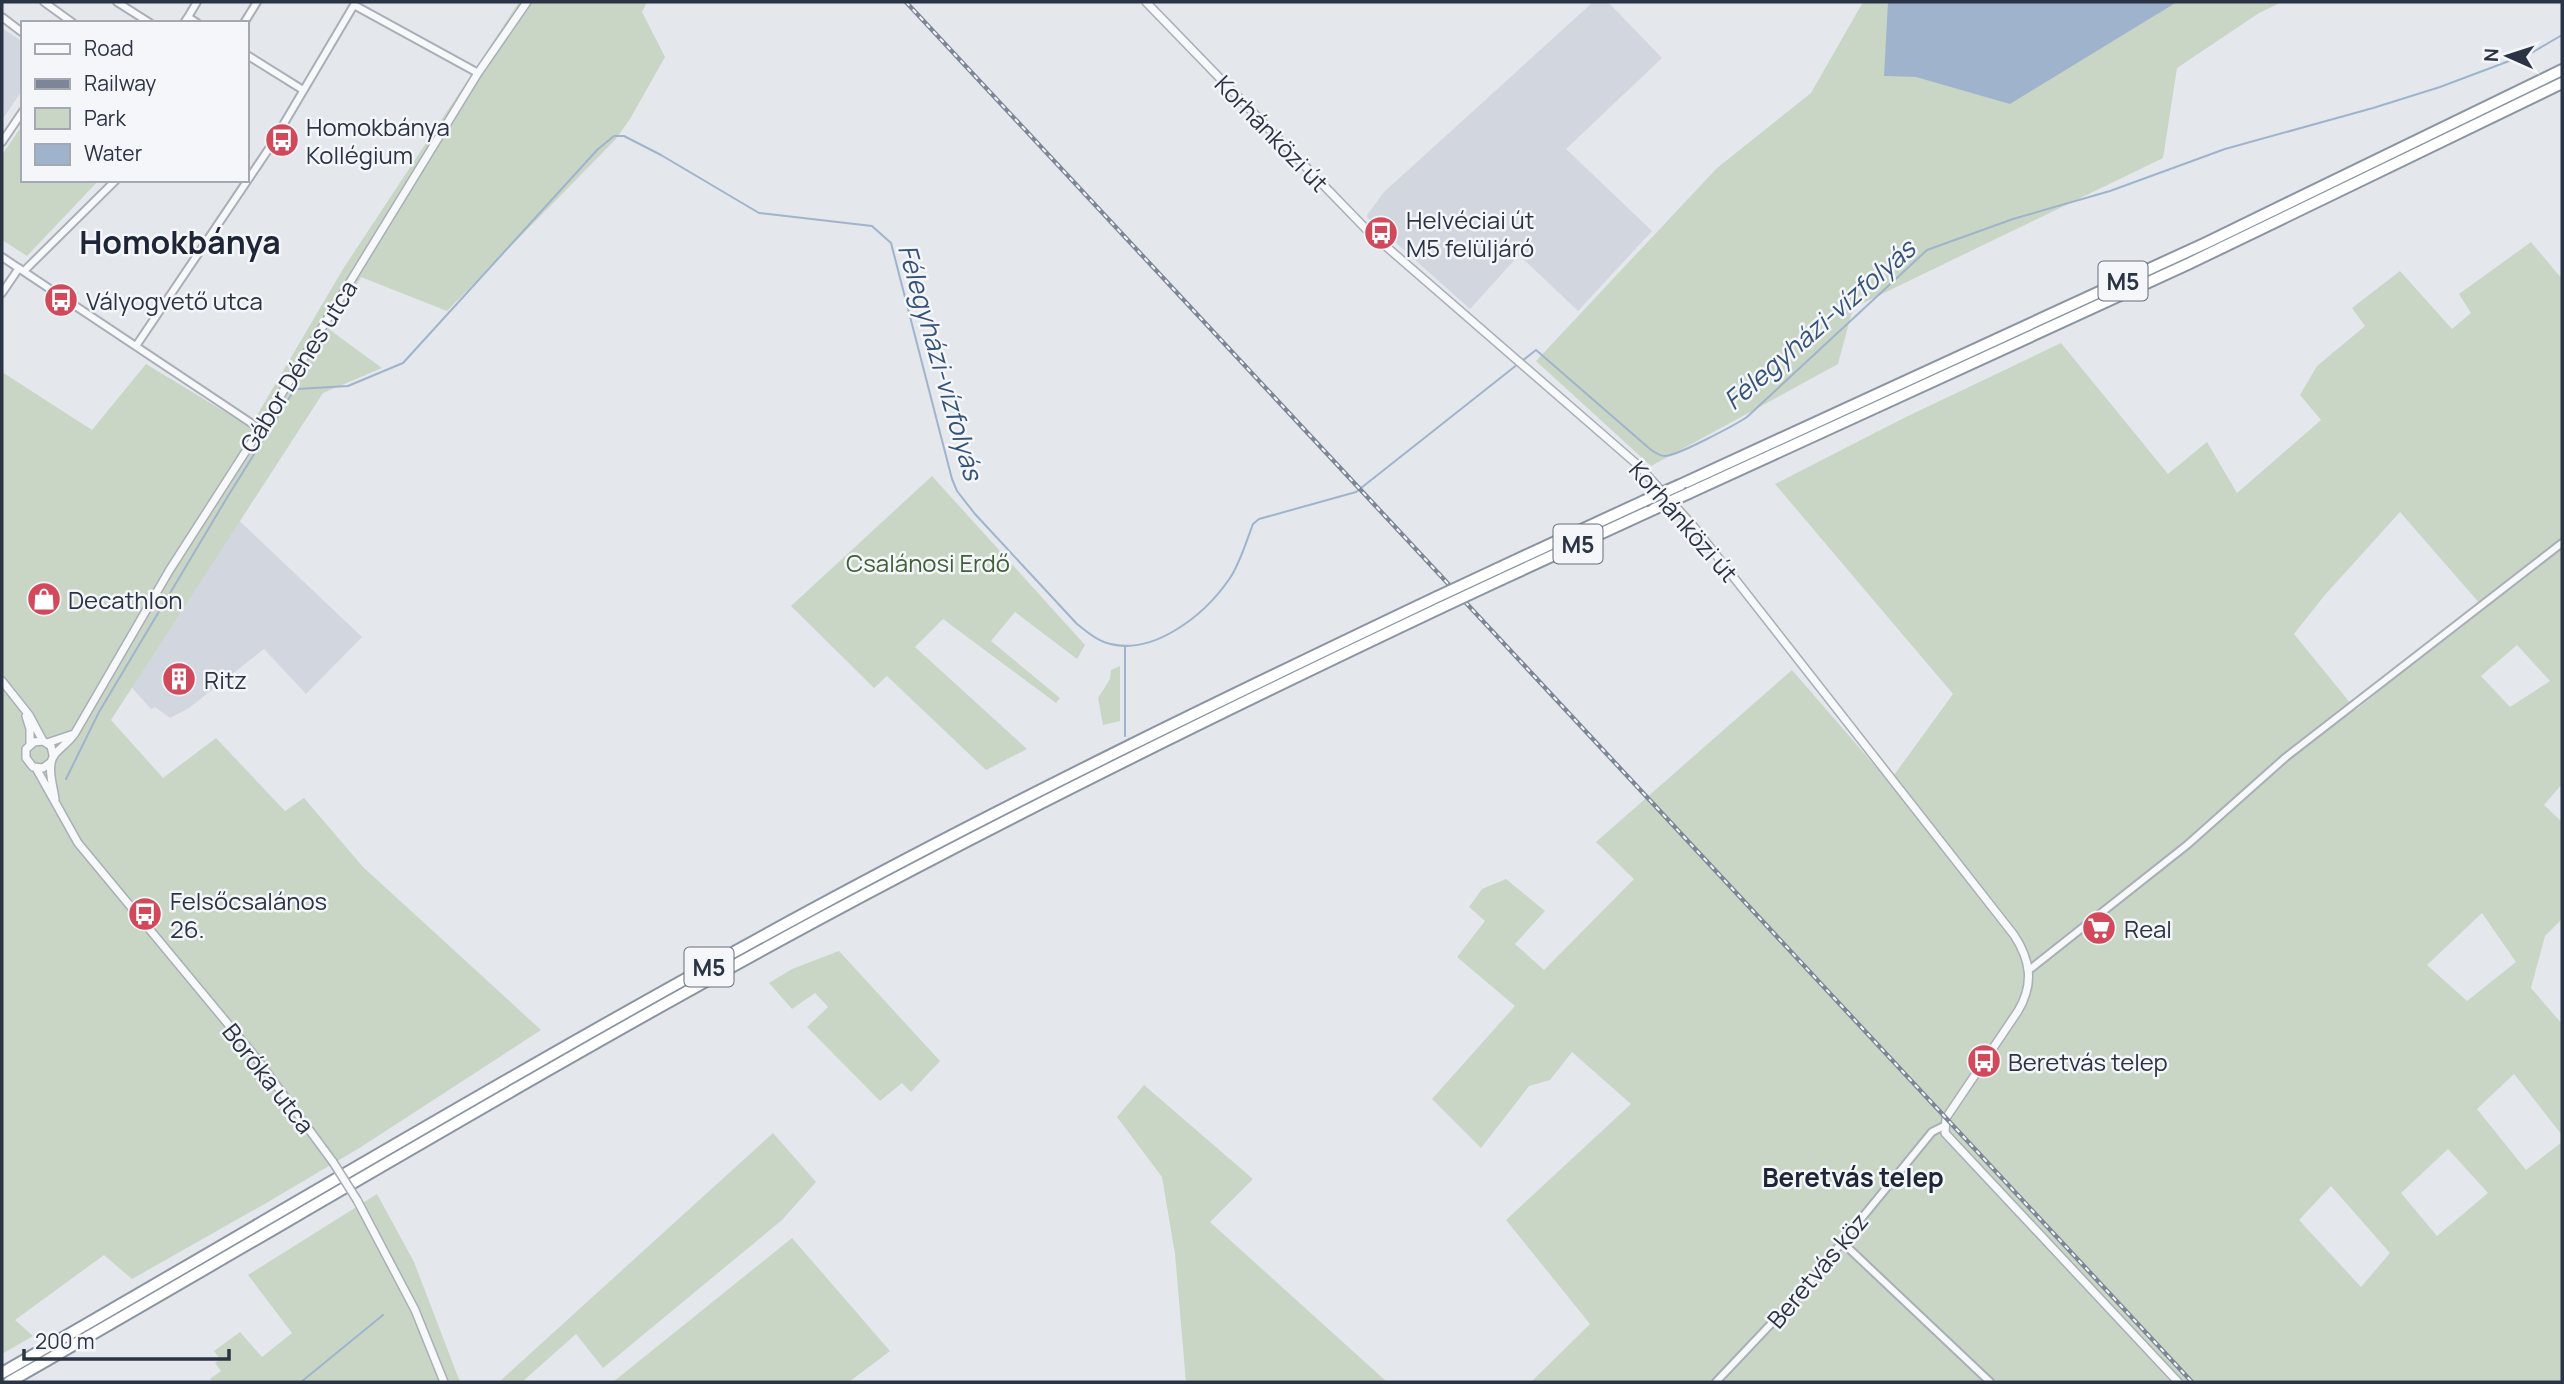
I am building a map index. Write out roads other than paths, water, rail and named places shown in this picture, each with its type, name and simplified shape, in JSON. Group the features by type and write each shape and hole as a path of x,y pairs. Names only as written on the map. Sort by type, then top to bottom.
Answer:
{"highway":[{"name":"M5","path":"2,1373 562,1049 810,910 1110,754 1439,603 1644,501 2206,243 2562,70"},
{"name":"M5","path":"1500,574 1654,509 2188,264 2562,83"},
{"name":"M5","path":"9,1382 567,1059 815,921 1124,760 1439,603"},
{"path":"20,1382 46,1361"}],"street":[{"path":"44,2 70,21"},
{"path":"117,2 147,21"},
{"path":"186,20 198,2"},
{"path":"245,21 257,2"},
{"name":"Gábor Dénes utca","path":"52,759 75,733 169,571 260,429 478,73 527,2"},
{"name":"Korhánközi út","path":"1146,2 1366,229 1640,466 1677,507 2014,935 2025,953 2029,970"},
{"path":"248,180 354,5 478,73"},
{"path":"2,17 21,31"},
{"path":"248,56 303,90"},
{"path":"2,142 21,114"},
{"path":"2,293 22,270 114,182"},
{"path":"136,345 246,182"},
{"path":"2,257 260,429"},
{"path":"2178,1382 1949,1139 1944,1126 1946,1118 2023,1002 2029,986 2029,970 2187,845 2286,757 2562,543"},
{"path":"2,681 22,706 45,742 52,748 52,759 45,767 36,768 29,764 26,758 30,729 22,706"},
{"path":"30,744 75,733"},
{"name":"Boróka utca","path":"52,759 55,799"},
{"name":"Boróka utca","path":"36,768 78,843 257,1059 333,1162 377,1233 415,1310 444,1382"},
{"name":"Beretvás köz","path":"1716,1382 1803,1290 1932,1132 1944,1126"},
{"path":"1842,1242 1990,1382"}],"water":[{"path":"1888,2 2177,2 2010,104 1916,77 1884,76"}],"waterway":[{"name":"Félegyházi-vízfolyás","path":"1522,361 1536,350 1650,449 1661,455 1671,455 1747,417 1927,250 2013,219 2110,191 2225,149 2440,87 2533,52 2562,35"},
{"name":"Félegyházi-vízfolyás","path":"66,779 99,712 293,392 297,389 348,386 403,363 598,149 614,136 624,136 661,155 759,213 872,226 891,243 957,491 1077,624 1104,642 1122,646 1140,644 1158,639 1192,619 1230,578 1253,524 1259,519 1356,492 1518,364"},
{"path":"1125,646 1125,736"},
{"path":"301,1382 383,1315"}],"railway":[{"path":"906,2 2192,1382"}],"place":[{"name":"Homokbánya Kollégium","path":"282,140"},
{"name":"Helvéciai út M5 felüljáró","path":"1381,233"},
{"name":"Vályogvető utca","path":"61,300"},
{"name":"Decathlon","path":"44,599"},
{"name":"Ritz","path":"179,679"},
{"name":"Felsőcsalános 26.","path":"145,914"},
{"name":"Real","path":"2099,928"},
{"name":"Beretvás telep","path":"1984,1061"}],"district":[{"name":"Homokbánya","path":"180,242"},
{"name":"Beretvás telep","path":"1853,1177"}],"park label":[{"name":"Csalánosi Erdő","path":"928,562"}]}
